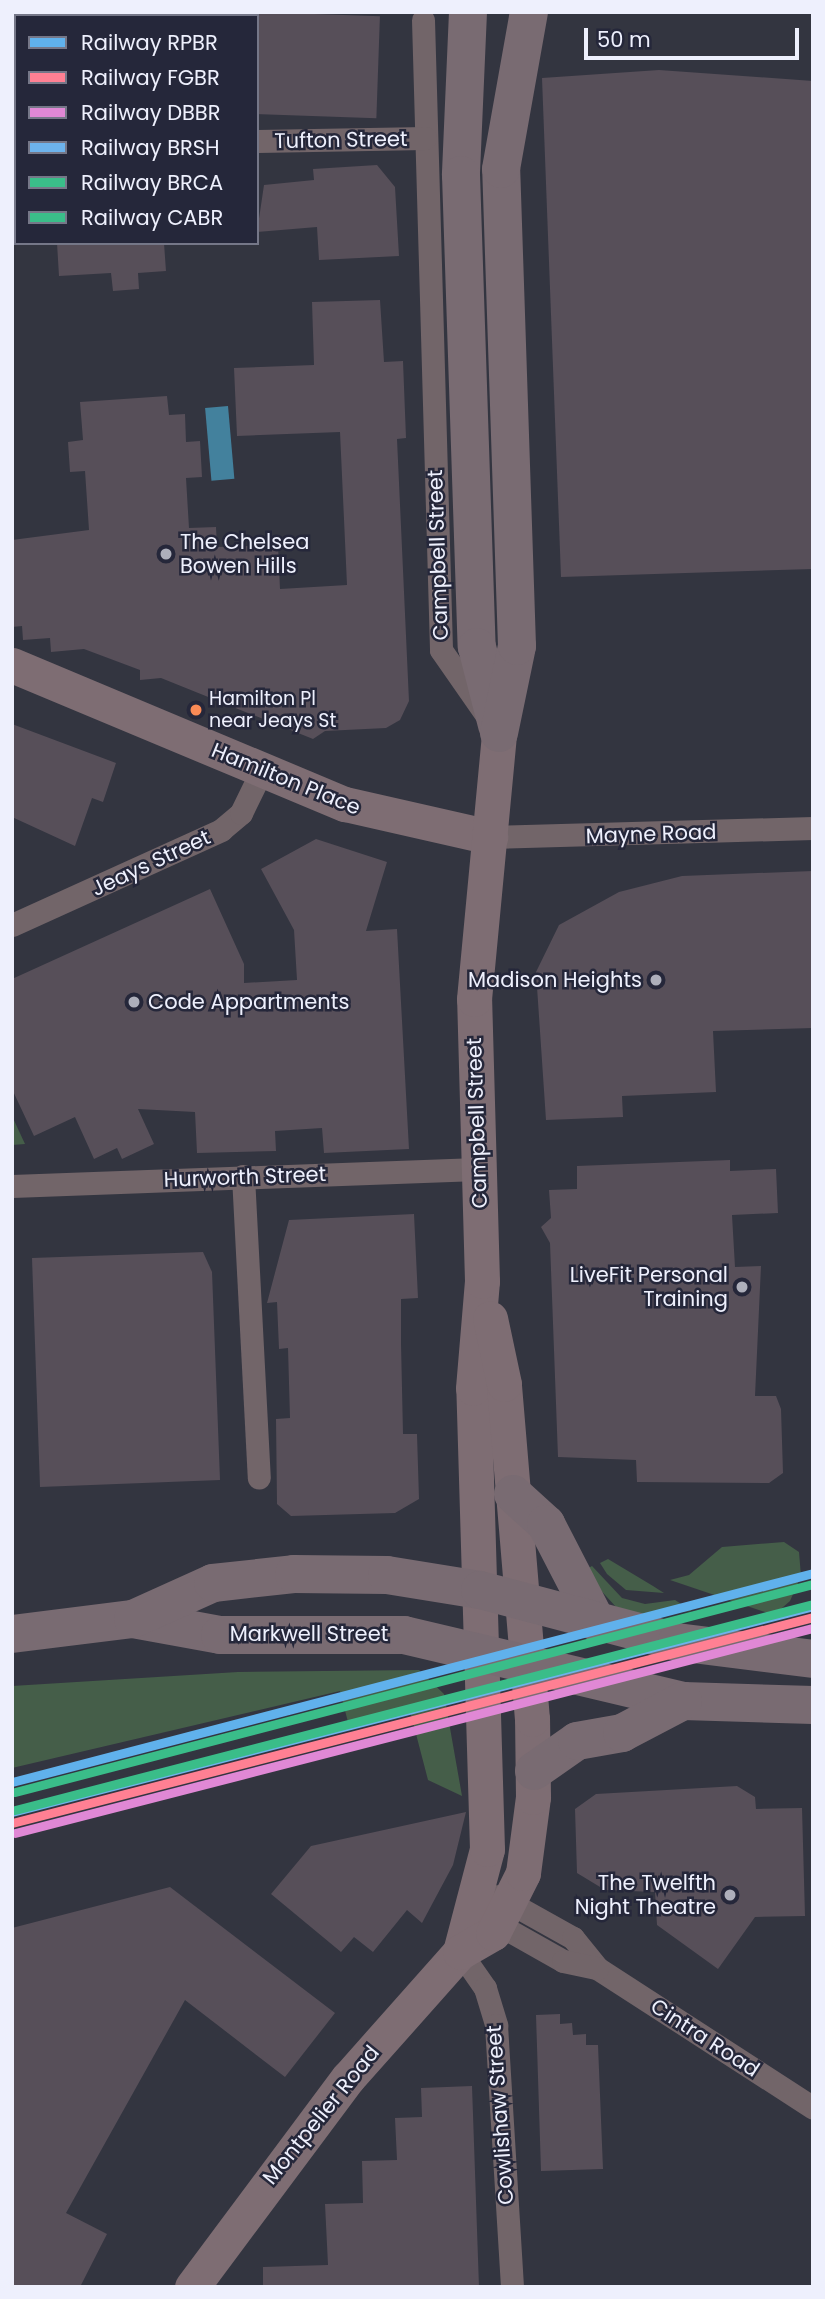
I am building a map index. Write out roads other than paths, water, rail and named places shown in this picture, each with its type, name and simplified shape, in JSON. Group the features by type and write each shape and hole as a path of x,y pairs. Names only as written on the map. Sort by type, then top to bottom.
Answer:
{"highway":[{"path":"468,12 461,176 477,647 499,733"},
{"path":"499,733 516,646 500,169 529,12"},
{"path":"513,1494 546,1524 597,1623"},
{"name":"Markwell Street","path":"12,1634 133,1619 213,1583 294,1574 412,1577 480,1590 677,1642 813,1659"},
{"name":"Markwell Street","path":"133,1619 220,1635 404,1634 526,1660 683,1701 813,1705"},
{"path":"534,1771 577,1741 622,1733 683,1701"}],"main road":[{"name":"Hamilton Place","path":"12,665 374,814 490,836"},
{"name":"Campbell Street","path":"483,1650 473,1388 482,1281 474,999 499,733"},
{"name":"Campbell Street","path":"482,1281 504,1384 522,1601"},
{"path":"491,1906 527,1854 534,1771 522,1601"},
{"path":"483,1650 487,1850 491,1906"},
{"name":"Montpelier Road","path":"192,2287 332,2099 460,1952 491,1906"}],"street":[{"name":"Campbell Street","path":"423,20 441,650 499,733"},
{"name":"Tufton Street","path":"259,141 425,138"},
{"name":"Jeays Street","path":"12,925 221,830 241,813 262,770"},
{"name":"Mayne Road","path":"490,836 813,828"},
{"name":"Hurworth Street","path":"12,1186 478,1169"},
{"path":"243,1176 259,1478"},
{"name":"Cintra Road","path":"491,1906 573,1938 597,1968 813,2108"},
{"name":"Cowlishaw Street","path":"460,1952 485,1988 496,2025 512,2287"}],"water":[{"path":"228,406 234,479 211,481 205,408"}],"rail line":[{"name":"RPBR","path":"12,1782 813,1573"},
{"name":"BRCA","path":"15,1792 813,1584"},
{"name":"CABR","path":"15,1810 813,1604"},
{"name":"BRSH","path":"12,1812 810,1607"},
{"name":"FGBR","path":"12,1823 813,1617"},
{"name":"DBBR","path":"15,1833 813,1628"}],"place":[{"name":"The Chelsea Bowen Hills","path":"166,554"},
{"name":"Hamilton Pl near Jeays St","path":"196,710"},
{"name":"Madison Heights","path":"656,980"},
{"name":"Code Appartments","path":"134,1002"},
{"name":"LiveFit Personal Training","path":"742,1287"},
{"name":"The Twelfth Night Theatre","path":"730,1895"}]}
